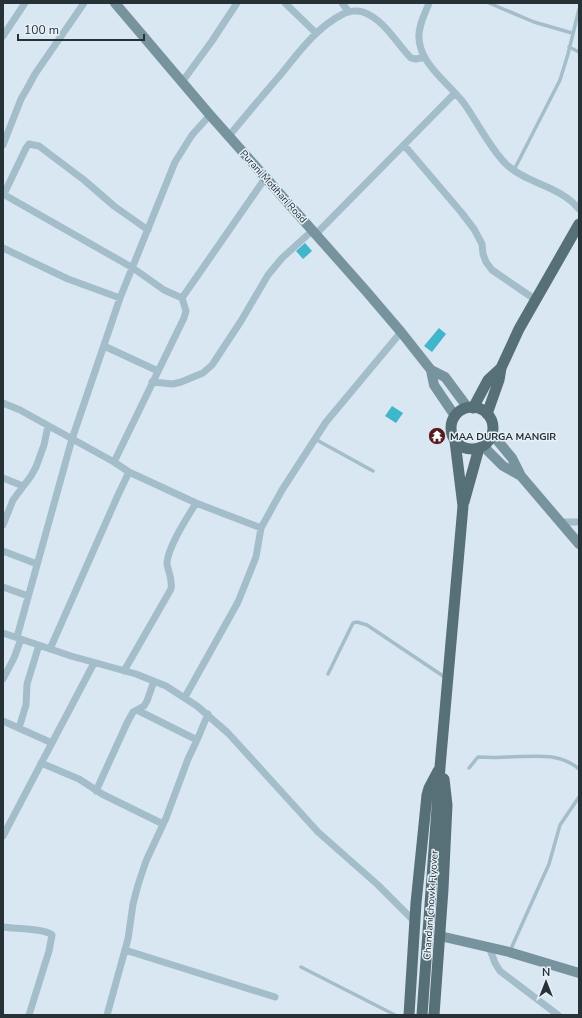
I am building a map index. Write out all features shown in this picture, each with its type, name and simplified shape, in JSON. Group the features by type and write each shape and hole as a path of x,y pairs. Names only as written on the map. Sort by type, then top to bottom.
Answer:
{"main road":[{"name":"Purani Motihari Road","path":"115,3 210,115 401,332 431,370 446,378 471,408"},
{"path":"487,414 500,380 501,368 519,329 579,224"},
{"path":"471,408 488,380 501,368"},
{"name":"Purani Motihari Road","path":"431,370 434,385 455,416"},
{"path":"455,441 468,449 481,447 487,443 492,434 492,423 487,414 483,411 471,408 459,412 455,416 452,426 463,506"},
{"path":"492,434 512,458 521,476 579,544"},
{"path":"481,447 503,466 521,476"},
{"path":"463,506 481,447"},
{"name":"Chandani chowk Flyover","path":"422,1015 440,767 463,506"},
{"path":"409,1015 415,922 427,795 440,767"},
{"path":"434,1015 447,805 446,786 440,767"},
{"path":"440,936 509,952 579,972"}],"street":[{"path":"3,36 25,3"},
{"path":"3,146 21,99 32,80 84,3"},
{"path":"182,82 237,3"},
{"path":"286,3 316,33"},
{"path":"342,3 349,12"},
{"path":"429,3 419,32 420,42 425,57 434,71 464,103 499,157 514,170 571,199 579,209"},
{"path":"229,136 316,33 344,13 361,12 369,15 387,29 411,58 416,60 425,57"},
{"path":"152,382 173,384 181,382 203,373 212,365 244,316 268,275 282,258 314,232 404,145 455,93"},
{"path":"3,679 14,658 28,596 72,439 120,298 179,155 199,126 210,115"},
{"path":"114,462 186,311 182,298 164,290 133,268 3,194 26,148 29,144 34,144 39,146 84,180 114,206 148,230"},
{"path":"404,145 474,229 482,244 486,262 492,270 536,300"},
{"path":"182,298 266,178"},
{"path":"3,248 68,279 120,298"},
{"path":"185,697 238,602 256,557 261,528 282,490 326,422 401,332"},
{"path":"104,346 158,371"},
{"path":"3,403 20,410 114,462 129,472 196,503 261,528"},
{"path":"3,525 13,500 36,467 44,445 48,426"},
{"path":"50,649 129,472"},
{"path":"3,478 23,486"},
{"path":"124,671 172,589 172,578 167,565 168,556 182,525 196,503"},
{"path":"561,522 579,522"},
{"path":"3,551 37,564"},
{"path":"3,587 28,596"},
{"path":"3,633 154,681 185,697 208,714 228,733 318,832 378,885 415,922"},
{"path":"19,728 24,712 28,684 38,645"},
{"path":"4,834 94,663"},
{"path":"96,791 127,723 133,712 144,706 151,695 154,681"},
{"path":"137,710 197,740"},
{"path":"107,1015 125,950 133,904 146,861 163,824 188,759 208,714"},
{"path":"3,721 52,743"},
{"path":"41,763 79,779 96,791 163,824"},
{"path":"3,927 42,930 52,935 49,951 29,1015"},
{"path":"488,947 500,971 558,1015"},
{"path":"125,950 274,997"}],"lane":[{"path":"489,3 523,18 572,33"},
{"path":"514,170 560,80 579,9"},
{"path":"570,47 579,52"},
{"path":"314,439 373,471"},
{"path":"328,674 353,623 357,622 367,625 448,680"},
{"path":"469,768 478,758 546,755 562,759 573,764 579,769"},
{"path":"509,952 549,864 560,825 579,797"},
{"path":"301,967 394,1015"}],"building":[{"path":"305,243 312,251 303,259 296,251"},
{"path":"439,328 446,334 432,352 424,346"},
{"path":"392,406 403,413 396,423 385,416"}],"place":[{"name":"MAA DURGA MANGIR","path":"437,436"}]}
